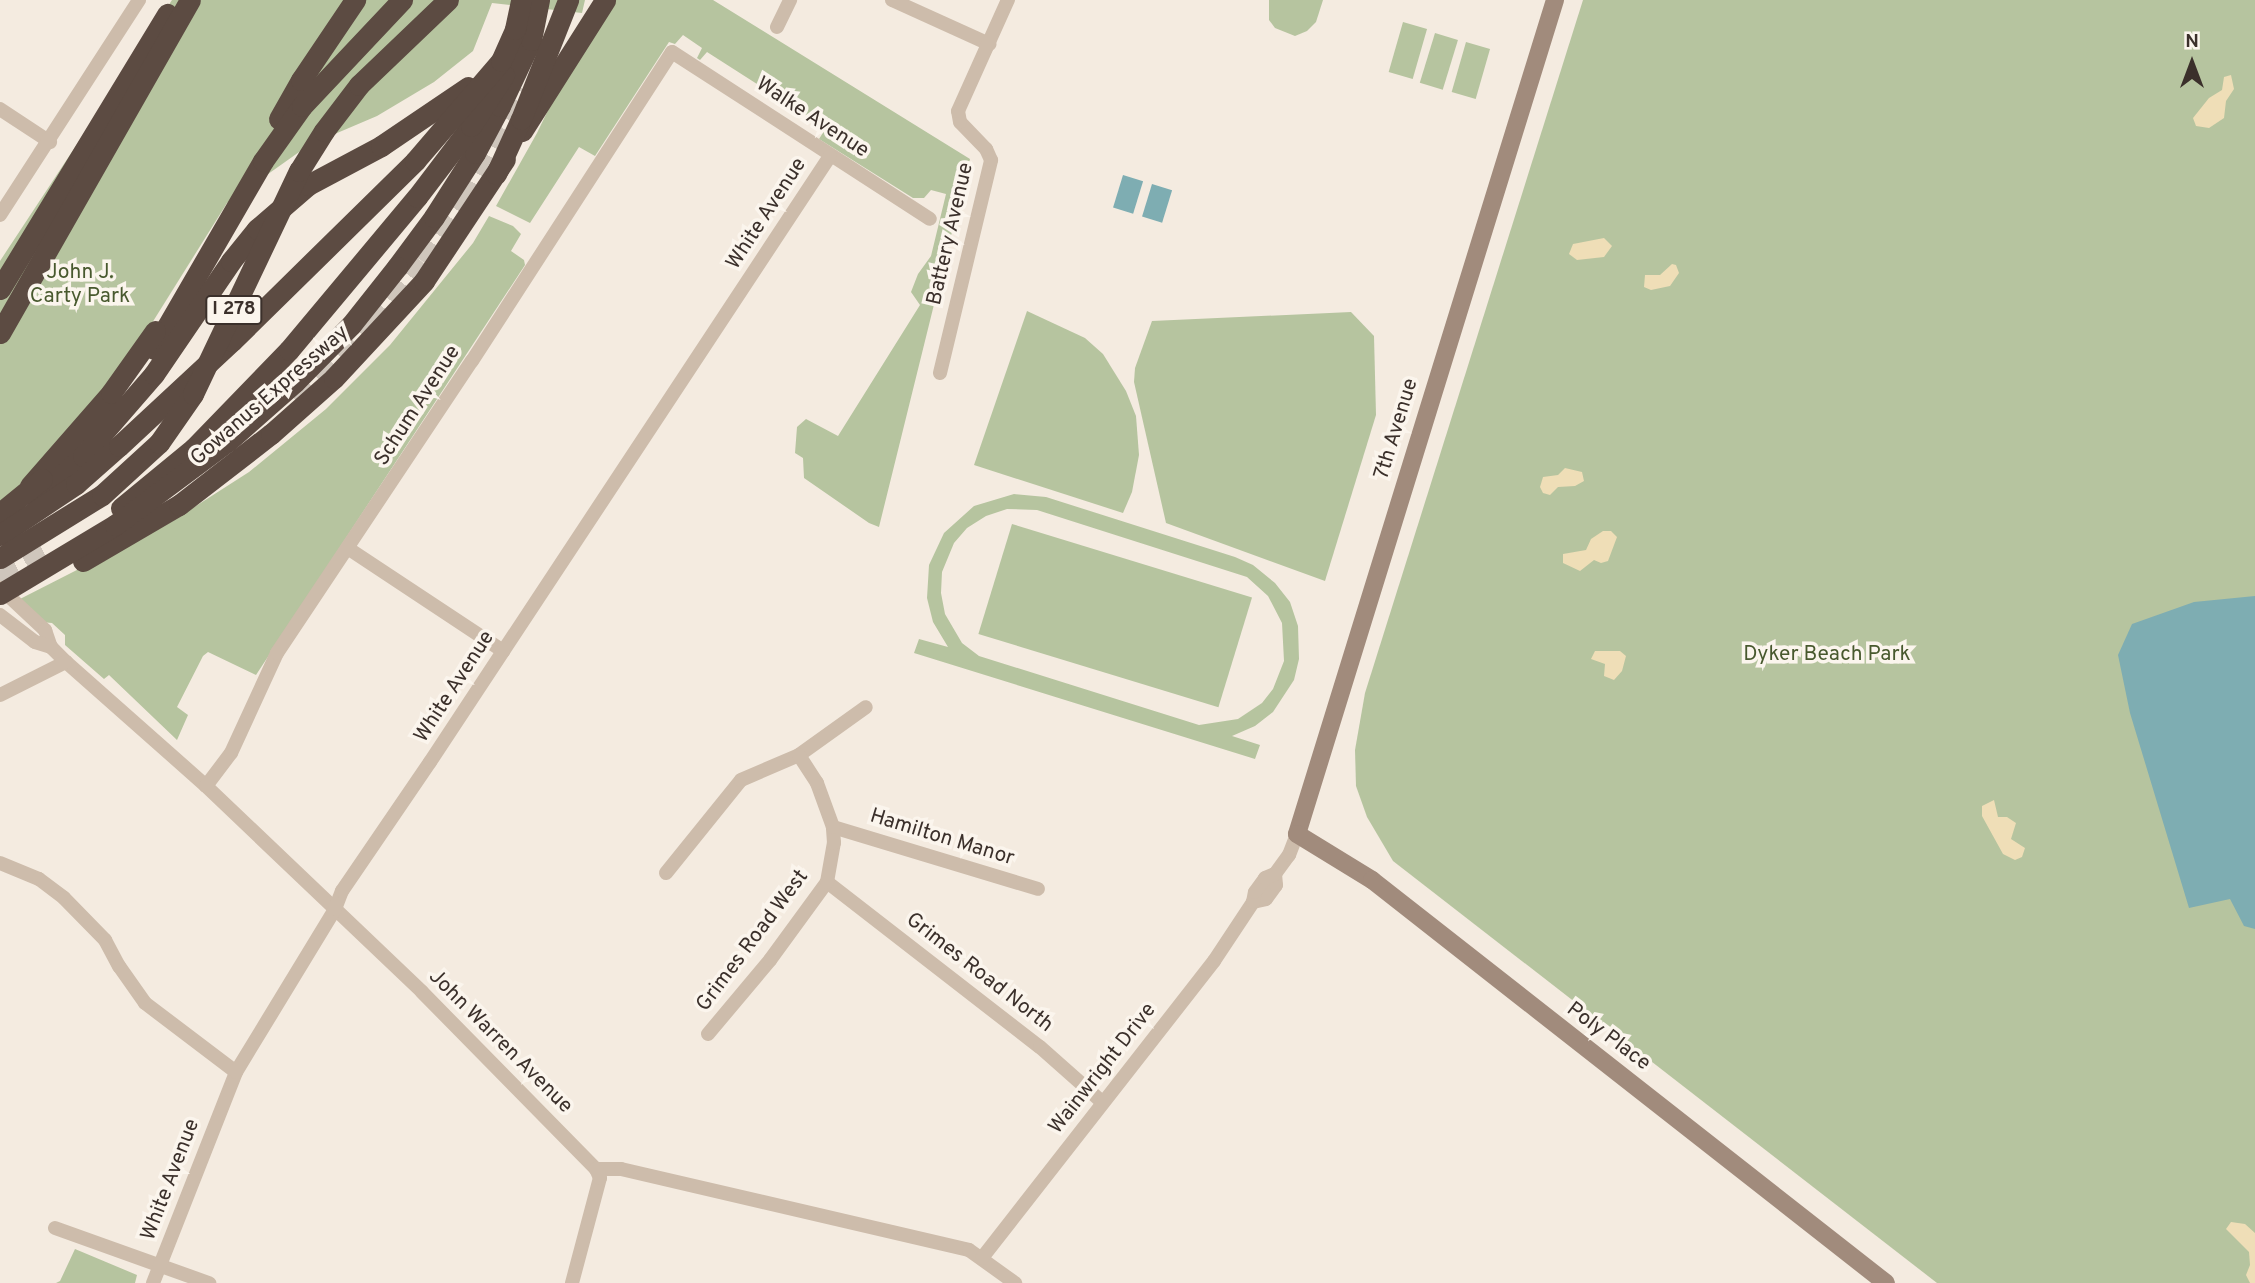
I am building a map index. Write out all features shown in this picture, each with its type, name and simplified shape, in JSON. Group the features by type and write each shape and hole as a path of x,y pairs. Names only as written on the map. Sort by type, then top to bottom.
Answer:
{"highway":[{"path":"125,80 169,0"},
{"path":"0,289 176,0"},
{"path":"0,333 190,0"},
{"path":"162,51 186,23 199,0"},
{"path":"332,33 349,0"},
{"name":"I 278","path":"0,514 70,441 147,342 198,262 300,80 355,0"},
{"name":"I 278","path":"0,514 78,446 132,380 180,306 264,161 302,106 402,0"},
{"name":"I 278","path":"0,558 102,495 159,443 193,394 299,171 324,131 359,85 448,0"},
{"path":"0,524 31,502 83,456 153,374 231,261 257,229 308,185 381,146 448,103 477,79 499,48 513,0"},
{"path":"0,535 76,484 119,446 232,341 415,161 501,61 515,29 521,0"},
{"path":"108,517 174,466 214,428 289,350 377,247 488,102 517,52 531,0"},
{"path":"0,595 115,525 228,441 295,382 351,325 434,217 475,153 524,57 539,0"},
{"name":"Gowanus Expressway","path":"0,595 83,561 179,505 271,434 334,378 402,307 448,248 496,174 522,119 568,0"},
{"path":"496,174 606,0"}],"main road":[{"name":"7th Avenue","path":"1297,834 1555,0"},
{"name":"Poly Place","path":"1297,834 1372,880 1886,1283"}],"street":[{"path":"0,215 50,142 139,0"},
{"path":"777,27 790,0"},
{"path":"892,0 989,44"},
{"name":"Battery Avenue","path":"940,373 991,160 986,149 960,122 958,111 1008,0"},
{"name":"Walke Avenue","path":"672,52 930,219"},
{"name":"Schum Avenue","path":"206,786 231,753 277,653 349,549 672,52"},
{"path":"0,109 50,142"},
{"name":"White Avenue","path":"153,1283 236,1072 335,909 356,869 830,156"},
{"path":"349,549 503,651"},
{"name":"John Warren Avenue","path":"0,588 46,631 51,647 66,663 206,786 335,909 596,1168"},
{"name":"John Warren Avenue","path":"0,615 35,642 51,647"},
{"path":"0,695 66,663"},
{"path":"666,873 741,780 799,755 866,707"},
{"name":"Grimes Road West","path":"708,1034 770,960 827,882 834,843 833,827 817,783 799,755"},
{"name":"Hamilton Manor","path":"833,827 1038,889"},
{"name":"7th Avenue","path":"1276,872 1289,855 1297,834"},
{"path":"0,863 39,879 64,898 105,940 119,967 145,1003 236,1072"},
{"name":"Wainwright Drive","path":"982,1258 1214,961 1253,902 1255,892 1265,878 1276,872"},
{"name":"Grimes Road North","path":"827,882 1040,1047 1102,1102"},
{"path":"572,1283 600,1178 596,1168 621,1169 969,1250 1015,1283"},
{"path":"55,1228 209,1283"}],"green space":[{"name":"John J. Carty Park","path":"172,0 585,0 582,13 492,3 473,51 434,82 377,116 309,145 227,203 127,363 0,541 0,261"},
{"path":"613,0 713,0 970,159 879,527 869,523 804,478 803,458 795,453 797,427 806,419 838,436 920,305 911,292 918,274 931,256 946,194 931,190 924,198 913,198 819,139 826,128 707,52 700,60 697,58 702,48 683,35 675,44 669,42 595,156 579,147 530,223 496,206 537,133 569,67"},
{"path":"1269,0 1323,0 1316,22 1307,31 1295,36 1275,28 1269,20"},
{"name":"Dyker Beach Park","path":"1583,0 2255,0 2255,1283 1937,1283 1393,861 1367,817 1356,786 1355,750 1365,693"},
{"path":"1403,22 1427,29 1413,79 1389,72"},
{"path":"1435,33 1458,40 1443,90 1420,83"},
{"path":"1466,42 1490,49 1476,99 1452,92"},
{"path":"489,216 513,226 521,234 511,251 524,260 525,265 256,675 208,652 203,656 177,707 188,715 177,740 109,675 104,679 65,645 65,635 52,623 41,622 20,599 171,522 249,472 326,409 390,345 473,243"},
{"path":"1027,311 1085,338 1103,354 1126,391 1136,416 1139,455 1132,492 1123,513 974,465"},
{"path":"1351,312 1374,336 1376,415 1325,581 1166,523 1134,382 1135,368 1152,321"},
{"path":"1014,494 1046,497 1235,557 1253,565 1275,583 1290,602 1298,626 1299,659 1294,680 1273,712 1255,726 1232,736 1260,745 1255,759 914,653 919,639 948,647 933,622 927,598 929,565 944,533 974,506","holes":["1007,509 1037,510 1247,577 1268,596 1282,623 1284,661 1273,689 1262,703 1238,719 1199,725 979,656 962,643 945,614 941,593 942,572 954,543 967,528 986,516"]},
{"path":"1012,524 1252,597 1218,707 978,634"},
{"path":"75,1249 137,1275 135,1283 56,1283 60,1281"}],"sand":[{"path":"2231,75 2234,89 2226,101 2224,118 2209,128 2196,126 2193,118 2209,98 2222,90 2224,77"},
{"path":"1604,238 1612,246 1604,257 1577,260 1569,254 1573,244"},
{"path":"1672,264 1676,265 1679,273 1670,286 1651,290 1644,287 1645,275 1660,275"},
{"path":"1565,468 1582,472 1584,481 1575,486 1558,487 1550,495 1543,493 1540,487 1543,477 1558,475"},
{"path":"1603,531 1611,531 1617,537 1608,561 1601,563 1594,560 1580,571 1563,563 1563,554 1586,550 1591,539"},
{"path":"1595,651 1620,651 1626,656 1622,671 1614,680 1604,676 1605,664 1591,659"},
{"path":"1994,800 1998,817 2007,817 2016,823 2011,839 2025,848 2022,857 2015,860 2003,854 1982,816 1982,806"},
{"path":"2231,1222 2245,1224 2255,1233 2255,1283 2250,1283 2246,1275 2250,1265 2249,1252 2226,1229"}],"water":[{"path":"1123,175 1143,181 1133,214 1113,208"},
{"path":"1152,184 1172,190 1162,223 1142,217"},
{"path":"2255,596 2255,929 2244,926 2230,899 2189,908 2130,713 2118,655 2132,624 2194,602"}],"tunnel":[{"path":"295,399 371,324 421,260 462,200 525,90"},
{"path":"0,580 47,554"}]}
